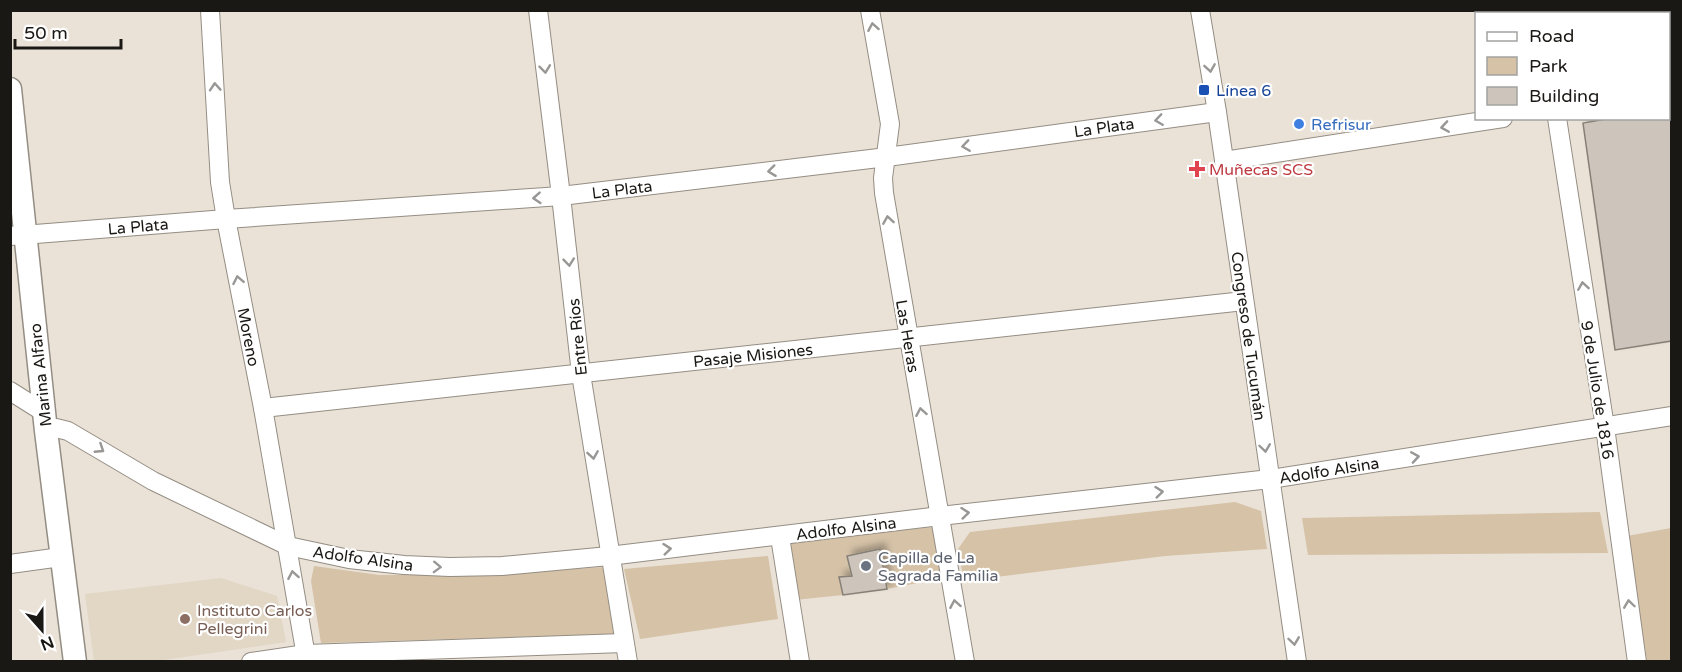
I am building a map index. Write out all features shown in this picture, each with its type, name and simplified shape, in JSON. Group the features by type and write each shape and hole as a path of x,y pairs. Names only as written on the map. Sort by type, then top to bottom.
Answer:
{"main road":[{"name":"Marina Alfaro","path":"10,89 18,236 46,422 75,662"}],"street":[{"name":"Moreno","path":"210,10 220,182 288,546 306,658"},
{"name":"Entre Ríos","path":"538,10 581,374 628,662"},
{"name":"Las Heras","path":"870,10 890,124 883,178 884,193 965,662"},
{"name":"Congreso de Tucumán","path":"1200,10 1217,112 1297,662"},
{"name":"La Plata","path":"18,236 561,196 886,157 1217,112"},
{"path":"1224,161 1490,120"},
{"name":"9 de Julio de 1816","path":"1557,120 1605,427 1637,662"},
{"name":"Pasaje Misiones","path":"263,408 1244,302"},
{"path":"10,391 46,422"},
{"name":"Adolfo Alsina","path":"46,422 56,429 68,431 153,482 288,546 350,559 450,567 501,566 609,556 1270,479 1671,416"},
{"path":"780,537 800,662"},
{"path":"10,564 61,557"},
{"path":"251,662 624,643"}],"shaded area":[{"name":"Instituto Carlos Pellegrini","path":"221,578 277,596 286,642 157,661 94,661 85,594"}],"green space":[{"path":"1235,502 1261,511 1267,549 1165,556 964,581 958,549 970,532"},
{"path":"1600,512 1608,553 1308,555 1302,518"},
{"path":"934,527 943,578 887,589 879,549 847,556 852,576 839,578 843,595 795,600 786,542"},
{"path":"1671,528 1671,661 1647,661 1627,536"},
{"path":"768,556 778,619 640,639 624,569"},
{"path":"314,566 379,575 484,575 604,567 615,634 321,643 311,581"}],"building":[{"path":"1671,118 1671,341 1615,350 1583,123 1600,120 1670,120"},
{"name":"Capilla de La Sagrada Familia","path":"880,549 887,589 843,595 839,577 852,576 847,556"}],"place":[{"name":"Línea 6","path":"1204,90"},
{"name":"Refrisur","path":"1299,124"},
{"name":"Muñecas SCS","path":"1197,169"},
{"name":"Capilla de La Sagrada Familia","path":"866,566"},
{"name":"Instituto Carlos Pellegrini","path":"185,619"}]}
